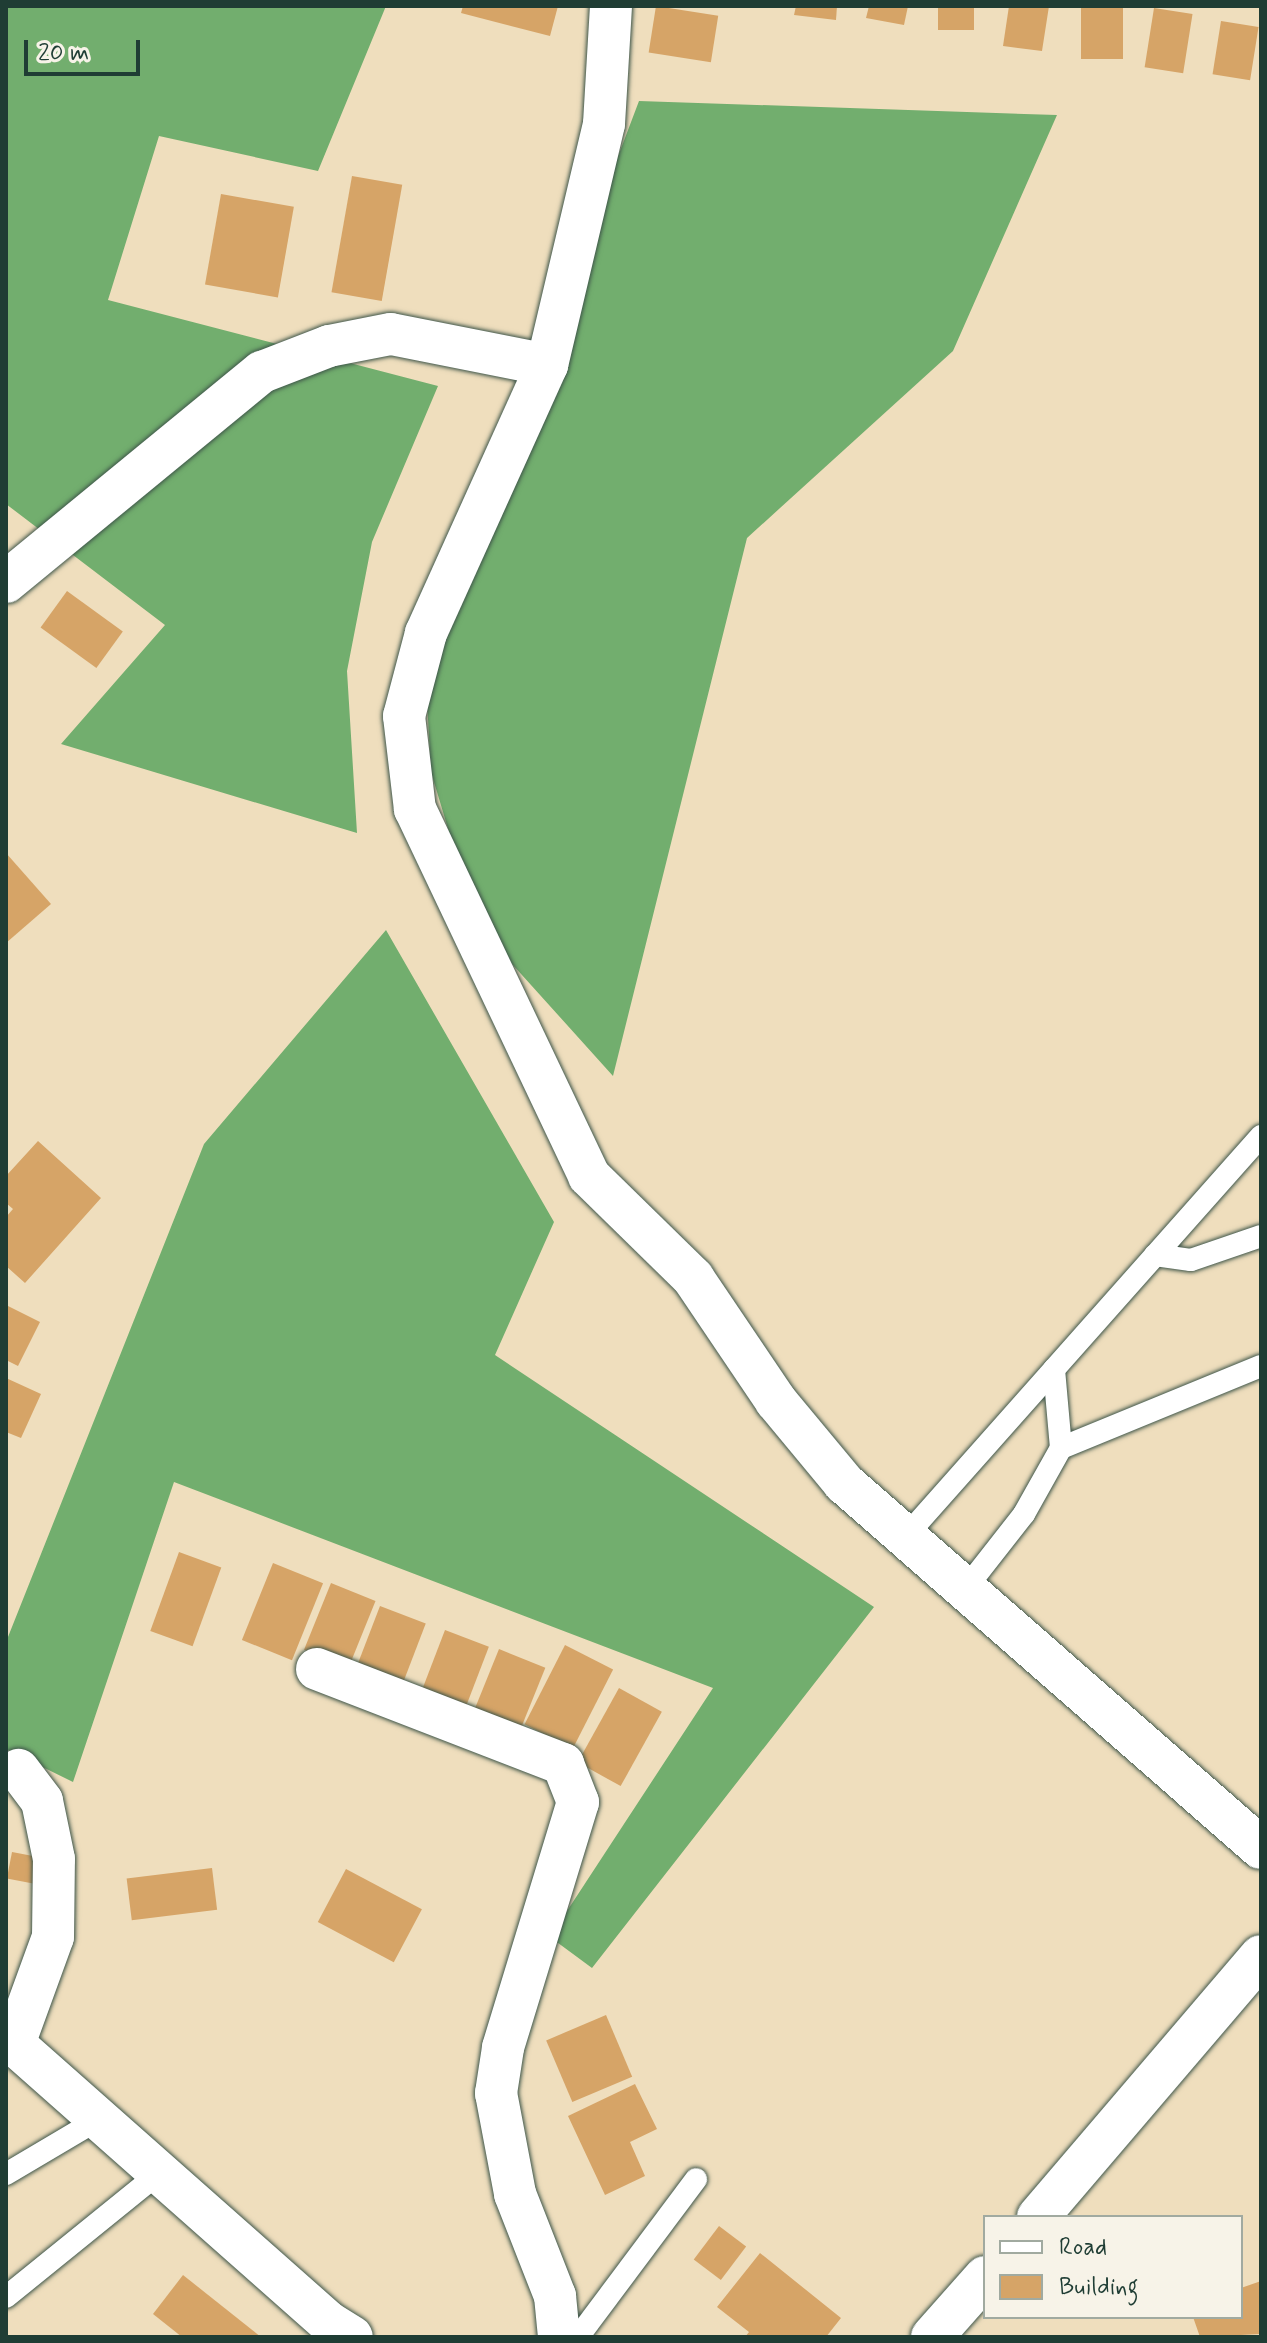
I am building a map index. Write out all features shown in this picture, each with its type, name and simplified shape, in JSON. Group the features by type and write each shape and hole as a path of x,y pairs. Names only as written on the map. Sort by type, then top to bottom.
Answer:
{"street":[{"path":"611,6 604,124 547,365 426,633 404,716 415,809 589,1176 693,1278 776,1401 844,1483 1261,1848"},
{"path":"6,582 262,372 329,346 391,334 547,365"},
{"path":"317,1669 563,1764 578,1802 503,2048 496,2093 515,2194 555,2296 559,2337"},
{"path":"19,1770 42,1801 54,1859 53,1937 10,2041 328,2322 352,2337"},
{"path":"1040,2215 1261,1956"},
{"path":"932,2337 983,2279"}],"lane":[{"path":"906,1536 1261,1136"},
{"path":"1155,1255 1191,1260 1261,1236"},
{"path":"1061,1448 1261,1366"},
{"path":"966,1588 1024,1514 1061,1448 1054,1369"},
{"path":"6,2174 99,2119"},
{"path":"6,2297 159,2173"},
{"path":"578,2337 696,2179"}],"green space":[{"path":"6,6 386,6 318,171 159,136 108,300 438,386 372,542 347,671 357,833 61,744 165,625 6,504"},
{"path":"639,101 1057,115 953,351 747,538 613,1076 477,925 431,772 425,666"},
{"path":"386,930 554,1222 495,1355 874,1607 592,1968 550,1937 713,1688 174,1482 73,1782 6,1749 6,1642 204,1144"}],"building":[{"path":"463,6 558,6 550,36 461,13"},
{"path":"656,6 718,16 711,62 649,52"},
{"path":"796,6 837,6 836,20 794,15"},
{"path":"869,6 908,6 904,25 866,18"},
{"path":"938,6 974,6 974,30 938,30"},
{"path":"1009,6 1049,6 1042,51 1003,46"},
{"path":"1081,6 1123,6 1123,59 1081,59"},
{"path":"1154,8 1193,14 1183,73 1145,67"},
{"path":"1221,21 1259,27 1250,80 1213,74"},
{"path":"352,176 402,185 382,301 332,292"},
{"path":"221,194 294,207 278,297 205,285"},
{"path":"67,591 123,632 96,668 41,627"},
{"path":"6,853 51,904 6,943"},
{"path":"38,1141 101,1198 25,1283 6,1266 6,1217 13,1209 6,1203 6,1176"},
{"path":"6,1305 40,1322 18,1366 6,1360"},
{"path":"6,1378 41,1394 21,1438 6,1432"},
{"path":"179,1552 221,1567 193,1646 150,1631"},
{"path":"273,1563 323,1583 292,1660 242,1640"},
{"path":"331,1583 376,1601 349,1668 304,1650"},
{"path":"380,1606 426,1624 399,1693 353,1675"},
{"path":"445,1630 489,1647 466,1708 422,1691"},
{"path":"565,1645 613,1670 573,1749 525,1724"},
{"path":"499,1649 545,1668 519,1734 472,1715"},
{"path":"619,1688 662,1712 621,1786 578,1762"},
{"path":"12,1852 43,1858 38,1885 7,1879"},
{"path":"212,1868 217,1910 132,1920 127,1878"},
{"path":"346,1869 422,1909 394,1962 318,1922"},
{"path":"606,2015 632,2077 572,2102 546,2040"},
{"path":"635,2084 657,2129 630,2142 645,2176 605,2195 568,2116"},
{"path":"719,2226 746,2246 721,2280 694,2260"},
{"path":"760,2253 841,2318 826,2337 745,2337 749,2332 717,2307"},
{"path":"183,2275 261,2337 182,2337 153,2314"},
{"path":"1261,2281 1261,2334 1200,2337 1194,2319 1243,2319 1243,2287"}]}
